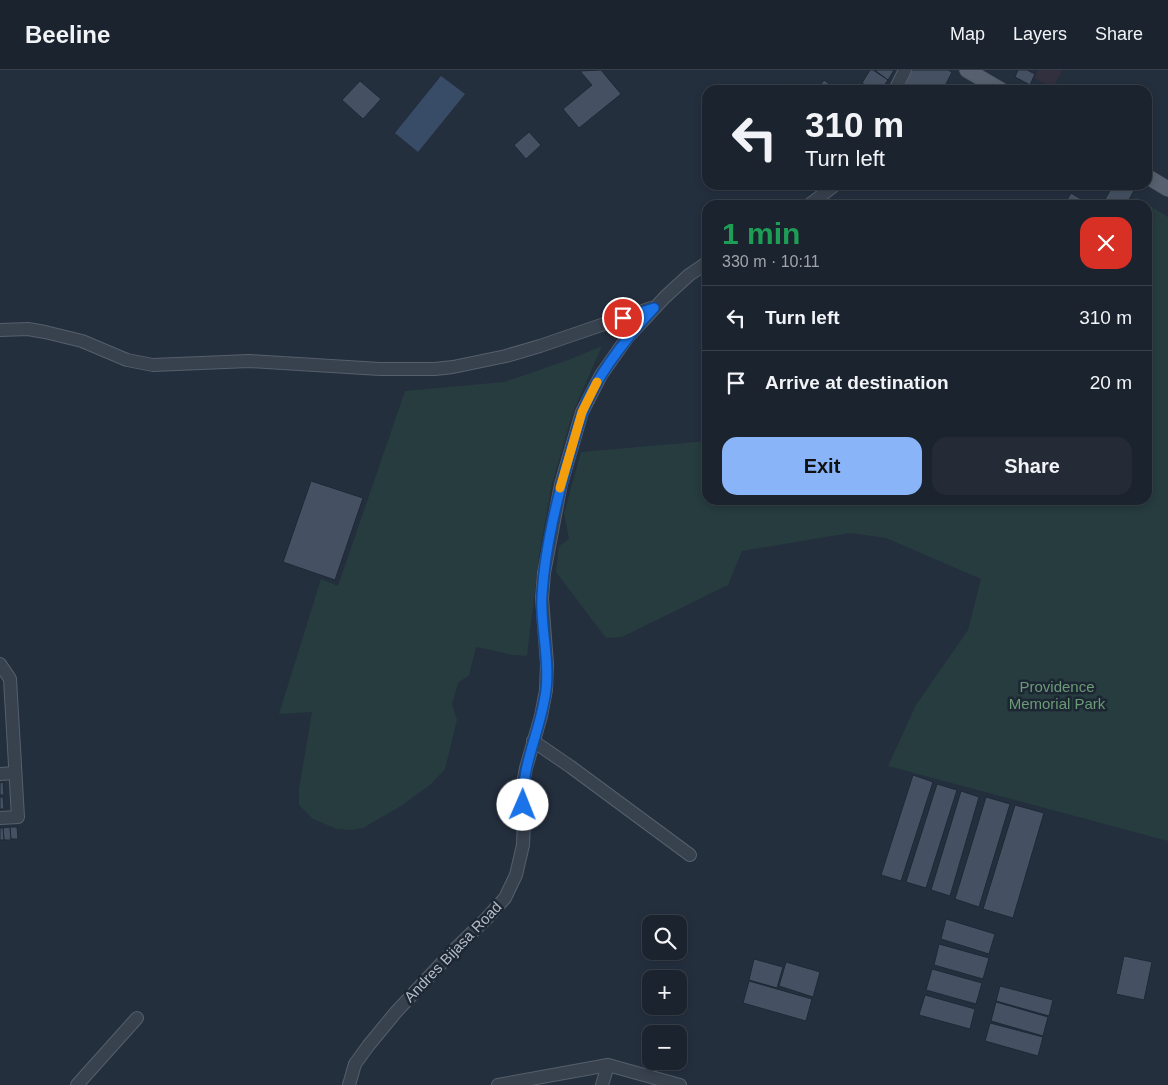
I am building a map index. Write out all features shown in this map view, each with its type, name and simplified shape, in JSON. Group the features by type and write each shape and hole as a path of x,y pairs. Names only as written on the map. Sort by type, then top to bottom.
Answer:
{"main road":[{"path":"968,70 993,85"},
{"path":"1152,179 1168,189"}],"street":[{"path":"898,85 906,70"},
{"path":"816,200 828,190"},
{"name":"Andres Bijasa Road","path":"349,1085 355,1064 396,1012 505,898 516,875 522,845 524,821 522,789 546,690 547,664 542,598 546,558 561,484 582,412 590,394 614,354 654,308 689,275 702,266"},
{"path":"0,330 28,329 45,332 82,342 127,360 153,365 249,361 370,368 435,368 468,364 514,354 654,308"},
{"path":"0,664 5,679 6,726 14,773 18,817 0,818"},
{"path":"533,741 690,855"},
{"path":"0,774 14,773"},
{"path":"77,1085 137,1018"},
{"path":"602,1085 608,1065"},
{"path":"498,1085 555,1080 608,1065 680,1085"}],"shaded area":[{"path":"1038,70 1062,70 1054,85 1047,85 1034,78"}],"green space":[{"name":"Providence Memorial Park","path":"1152,207 1168,217 1168,841 888,766 916,705 968,630 981,579 886,538 850,533 742,551 728,585 622,637 606,638 556,572 559,546 569,539 564,513 581,452 702,441 702,505 1152,505"},
{"path":"602,346 573,412 552,484 539,556 527,656 476,647 469,675 458,683 452,704 457,720 445,769 431,784 401,806 363,828 351,830 337,829 313,819 299,805 299,789 312,712 279,714 321,579 338,586 405,391 504,382 571,359"}],"water":[{"path":"441,76 465,94 418,152 395,133"}],"building":[{"path":"601,70 621,94 579,128 563,109 592,85 580,71"},
{"path":"870,70 888,80 884,85 865,85 862,83"},
{"path":"876,70 894,70 888,80"},
{"path":"912,70 948,70 952,72 946,85 904,85"},
{"path":"1018,70 1027,70 1035,74 1030,85 1015,77"},
{"path":"824,80 830,85 820,85"},
{"path":"360,81 381,99 363,119 342,100"},
{"path":"529,132 541,145 526,159 514,145"},
{"path":"1110,190 1134,190 1129,200 1105,200"},
{"path":"1071,193 1083,200 1067,200"},
{"path":"311,481 363,498 335,580 283,562"},
{"path":"913,775 933,782 901,881 881,875"},
{"path":"3,782 4,795 0,795 0,783"},
{"path":"937,784 957,790 926,888 906,882"},
{"path":"961,791 979,797 950,896 931,890"},
{"path":"0,797 3,797 4,809 0,809"},
{"path":"986,797 1010,804 979,907 955,899"},
{"path":"1015,805 1044,813 1013,918 983,909"},
{"path":"10,827 11,840 4,840 3,828"},
{"path":"10,827 17,827 18,839 11,839"},
{"path":"0,828 3,828 4,840 0,840"},
{"path":"946,919 995,934 989,954 941,939"},
{"path":"939,944 989,958 983,979 934,965"},
{"path":"1124,956 1152,962 1144,1000 1116,994"},
{"path":"754,959 783,967 777,988 749,980"},
{"path":"786,962 820,972 813,997 779,986"},
{"path":"932,969 982,983 976,1004 926,990"},
{"path":"749,981 812,999 806,1021 743,1003"},
{"path":"1000,986 1053,1000 1049,1016 996,1001"},
{"path":"925,995 975,1009 970,1029 919,1015"},
{"path":"996,1002 1048,1017 1043,1036 991,1021"},
{"path":"990,1023 1043,1037 1038,1056 985,1041"}],"slow traffic":[{"path":"560,488 582,412 597,382"}],"route":[{"path":"523,805 522,789 526,768 541,716 546,690 547,664 542,598 546,558 561,484 582,412 590,394 614,354 654,308 623,318"}]}
